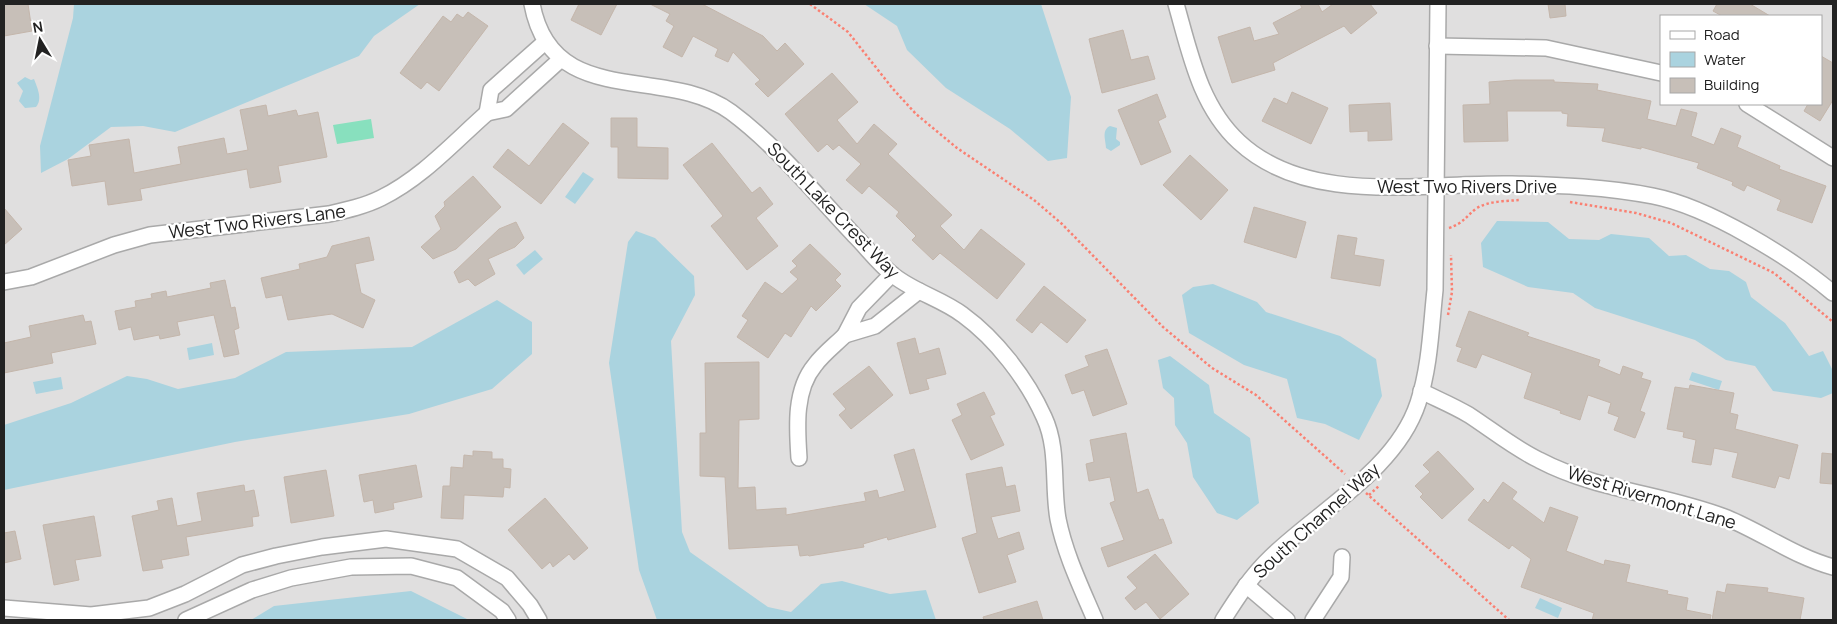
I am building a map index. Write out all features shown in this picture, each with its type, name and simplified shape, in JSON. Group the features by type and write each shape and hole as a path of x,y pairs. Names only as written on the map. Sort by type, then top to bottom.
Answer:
{"street":[{"path":"532,4 545,42 561,59"},
{"name":"West Two Rivers Drive","path":"1176,4 1197,77 1206,97 1227,129 1251,152 1284,172 1318,182 1436,186 1511,184 1581,186 1656,197 1728,226 1812,275 1833,293"},
{"name":"South Channel Way","path":"1222,620 1246,585 1270,558 1381,464 1403,432 1418,404 1431,334 1434,290 1438,4"},
{"path":"487,112 491,90 545,42"},
{"path":"1437,46 1546,48 1660,72"},
{"name":"South Lake Crest Way","path":"561,59 587,74 682,92 711,100 728,110 757,132 892,274 962,314 979,329 1015,370 1032,393 1045,418 1053,444 1058,518 1070,560 1095,620"},
{"name":"West Two Rivers Lane","path":"4,282 31,277 114,245 141,237 329,214 355,208 381,198 404,185 487,112 506,109 561,59"},
{"path":"1749,105 1833,158"},
{"path":"799,458 797,426 802,389 814,365 845,335 859,308 892,274"},
{"path":"845,335 875,326 919,291"},
{"name":"West Rivermont Lane","path":"1421,391 1467,414 1539,460 1601,485 1660,498 1724,518 1764,534 1815,562 1833,567"},
{"path":"4,608 90,615 149,608 185,594 250,563 322,547 386,539 457,548 506,578 530,605 539,620"},
{"path":"1313,620 1341,576 1342,557"},
{"path":"186,620 252,590 292,578 350,567 411,566 457,578 502,611 508,620"},
{"path":"1246,585 1287,620"}],"path":[{"path":"810,4 848,32 893,90 916,114 957,148 1034,200 1062,224 1163,327 1212,368 1256,395 1345,474"},
{"path":"1450,232 1449,227 1458,225 1477,208 1493,202 1528,200"},
{"path":"1561,200 1602,209 1636,212 1671,223 1774,273 1833,322"},
{"path":"1448,319 1452,292 1451,247"},
{"path":"1369,496 1509,620"}],"shaded area":[{"path":"4,4 1833,4 1833,620 4,620"}],"green space":[{"path":"371,119 374,138 337,144 333,125"}],"water":[{"path":"74,4 420,4 374,36 359,56 175,132 143,126 111,127 68,159 41,173 40,146 73,18"},
{"path":"864,4 1041,4 1071,97 1067,158 1048,161 1010,129 946,88 907,50 897,26"},
{"path":"25,77 31,80 34,79 37,86 39,100 36,107 25,108 19,101 23,91 17,83"},
{"path":"1110,126 1117,128 1116,139 1120,142 1120,145 1111,151 1106,148 1105,136 1107,128"},
{"path":"583,172 594,179 575,204 565,197"},
{"path":"1497,221 1548,222 1569,239 1599,240 1611,234 1649,238 1669,256 1686,255 1710,269 1729,271 1746,282 1751,297 1785,323 1809,356 1823,351 1833,371 1833,393 1821,398 1773,391 1755,366 1726,360 1695,340 1595,308 1573,293 1528,287 1483,267 1481,243"},
{"path":"636,231 655,238 694,276 695,295 671,341 682,532 690,552 768,607 791,612 821,584 842,581 890,594 926,590 936,620 657,620 639,570 609,363 628,242"},
{"path":"535,250 543,259 524,275 516,265"},
{"path":"1213,284 1257,302 1266,312 1340,336 1376,359 1382,396 1359,440 1325,424 1297,418 1287,379 1244,365 1189,333 1182,295 1193,287"},
{"path":"497,300 532,322 532,354 492,389 409,414 235,442 4,490 4,425 71,403 127,376 147,379 178,389 235,378 286,352 412,347"},
{"path":"212,343 214,355 189,360 187,348"},
{"path":"1170,356 1209,385 1214,413 1250,438 1259,503 1237,520 1217,513 1193,477 1187,443 1175,425 1174,398 1163,388 1158,360"},
{"path":"1692,372 1722,381 1719,390 1689,380"},
{"path":"61,377 63,389 36,394 33,382"},
{"path":"411,591 469,620 251,620 274,606"},
{"path":"1540,598 1562,608 1558,618 1535,608"}],"building":[{"path":"4,4 28,4 32,31 4,36"},
{"path":"579,4 617,4 601,35 571,20"},
{"path":"650,4 702,4 763,36 777,51 785,43 804,64 768,97 755,84 760,80 733,52 728,62 715,56 718,49 693,36 682,57 663,47 674,26 666,21 670,14"},
{"path":"1300,4 1318,4 1322,12 1333,4 1370,4 1377,13 1351,34 1344,26 1273,63 1275,70 1232,83 1218,37 1250,27 1254,41 1279,34 1273,23 1302,8"},
{"path":"1548,4 1565,4 1566,16 1550,18"},
{"path":"1717,4 1750,4 1768,15 1720,15 1713,11"},
{"path":"468,12 488,26 439,91 427,82 421,89 400,73 443,16 451,22 457,14 463,18"},
{"path":"1123,30 1131,60 1148,56 1155,79 1102,93 1089,39"},
{"path":"1822,57 1833,63 1833,100 1820,121 1804,111 1807,105 1822,105"},
{"path":"832,73 858,102 837,120 857,144 874,124 897,144 888,154 952,215 940,226 964,250 981,229 1025,264 997,299 940,253 933,260 912,240 916,236 896,216 899,212 869,186 862,194 846,180 861,164 839,145 833,150 827,144 818,152 785,114"},
{"path":"1554,80 1554,82 1598,84 1597,90 1651,101 1647,119 1676,126 1681,109 1697,113 1691,136 1714,145 1721,128 1741,136 1737,147 1780,166 1779,169 1826,186 1812,223 1777,210 1781,200 1747,185 1744,191 1732,185 1733,182 1697,168 1699,163 1641,147 1641,149 1602,141 1605,128 1567,126 1568,114 1562,113 1562,111 1507,111 1508,141 1464,142 1463,105 1490,104 1489,82"},
{"path":"1292,92 1328,108 1311,144 1262,121 1274,98 1287,104"},
{"path":"1157,94 1166,117 1158,121 1171,152 1141,165 1118,110"},
{"path":"1390,103 1392,140 1368,141 1368,131 1350,132 1349,105"},
{"path":"266,105 268,116 296,110 298,116 318,112 327,157 278,166 281,182 250,188 247,169 140,189 142,200 108,205 105,181 72,186 68,160 91,156 89,145 129,139 134,173 181,164 178,147 224,138 227,154 248,150 240,110"},
{"path":"611,118 637,118 637,147 668,148 668,179 618,178 618,147 611,147"},
{"path":"563,123 589,143 541,204 493,167 508,149 529,166"},
{"path":"712,143 752,193 760,187 773,204 756,218 778,246 747,270 711,226 723,216 683,165"},
{"path":"1190,155 1228,190 1201,220 1163,185"},
{"path":"473,176 501,207 456,249 433,259 421,247 441,229 435,216 445,206 444,202"},
{"path":"1254,207 1306,222 1296,258 1244,242"},
{"path":"4,208 22,229 4,245"},
{"path":"516,222 524,238 515,247 488,259 495,274 475,286 468,279 459,283 454,272 499,229"},
{"path":"1338,235 1357,238 1354,255 1384,260 1380,286 1331,278"},
{"path":"369,237 374,260 355,264 361,293 375,300 363,328 332,314 288,320 282,295 266,298 261,278 300,269 299,264 327,257 332,246"},
{"path":"810,244 841,274 835,280 841,286 816,311 811,306 791,337 785,333 768,358 737,337 748,320 742,316 765,282 782,294 798,279 790,272 797,266 792,261"},
{"path":"225,280 231,308 235,307 239,328 234,330 239,354 224,357 214,315 177,322 180,335 160,339 159,335 134,340 131,327 119,330 115,311 136,307 135,301 152,298 151,294 166,291 167,297 211,288 210,283"},
{"path":"1044,286 1086,320 1067,343 1041,322 1032,333 1016,320"},
{"path":"1469,311 1529,333 1527,336 1600,360 1598,366 1620,375 1623,366 1643,373 1641,378 1651,381 1640,411 1645,413 1635,438 1614,430 1619,417 1608,413 1611,403 1588,395 1580,420 1524,398 1532,373 1482,354 1476,368 1457,361 1462,348 1456,346"},
{"path":"83,315 85,322 91,321 96,344 51,353 53,363 4,373 4,343 31,337 29,326"},
{"path":"915,338 919,354 939,348 946,374 926,379 929,389 910,394 897,343"},
{"path":"1107,349 1127,404 1093,416 1084,390 1072,394 1065,375 1089,366 1085,356"},
{"path":"759,362 759,419 739,420 738,488 755,487 756,510 786,508 786,515 866,501 864,493 877,490 879,498 905,491 894,455 914,449 936,527 888,540 887,537 863,544 864,547 809,556 800,556 798,545 729,549 725,477 700,476 700,433 706,433 705,363"},
{"path":"869,366 893,395 851,429 839,415 846,409 833,394"},
{"path":"1690,385 1734,393 1730,413 1738,415 1735,429 1798,445 1789,479 1779,476 1775,488 1732,477 1738,453 1714,448 1711,465 1692,462 1696,440 1683,437 1684,432 1667,429 1675,387 1689,389"},
{"path":"984,392 995,414 990,416 1004,445 971,460 952,420 962,415 957,404"},
{"path":"1126,433 1137,493 1148,489 1159,520 1163,519 1172,543 1108,567 1101,548 1124,540 1110,503 1115,501 1110,477 1089,481 1086,464 1094,462 1090,440"},
{"path":"473,451 492,452 492,459 503,459 503,468 511,469 510,488 504,487 503,497 464,495 463,519 441,518 443,486 450,486 451,467 463,468 464,455 473,456"},
{"path":"1438,451 1474,489 1442,519 1420,497 1423,494 1415,486 1430,472 1423,465"},
{"path":"1822,453 1833,454 1833,484 1820,483"},
{"path":"416,465 422,497 393,503 394,509 375,513 373,500 364,502 359,475"},
{"path":"1002,467 1006,487 1015,485 1020,511 991,517 998,539 1019,532 1024,549 1007,555 1016,582 979,593 962,538 977,533 966,474"},
{"path":"326,470 334,516 291,523 284,477"},
{"path":"1503,482 1517,492 1512,499 1544,523 1550,507 1578,517 1566,551 1604,565 1605,560 1630,565 1626,582 1668,591 1667,594 1688,598 1686,610 1711,615 1710,620 1592,620 1594,613 1521,587 1531,559 1512,545 1509,549 1468,520 1484,499 1488,503"},
{"path":"244,485 245,492 254,490 259,516 252,517 253,526 186,537 189,555 161,560 163,568 143,571 132,516 159,510 157,501 172,498 177,526 202,521 197,493"},
{"path":"545,498 588,548 574,560 569,554 553,567 550,562 542,569 508,530"},
{"path":"94,516 101,556 75,560 79,580 54,585 43,525"},
{"path":"15,531 21,559 4,563 4,533"},
{"path":"1155,554 1189,594 1160,619 1146,602 1135,610 1125,598 1137,588 1127,577"},
{"path":"1727,584 1768,588 1767,592 1804,598 1800,620 1712,620 1717,591 1725,593"},
{"path":"1037,601 1043,620 984,620 983,617"}]}
